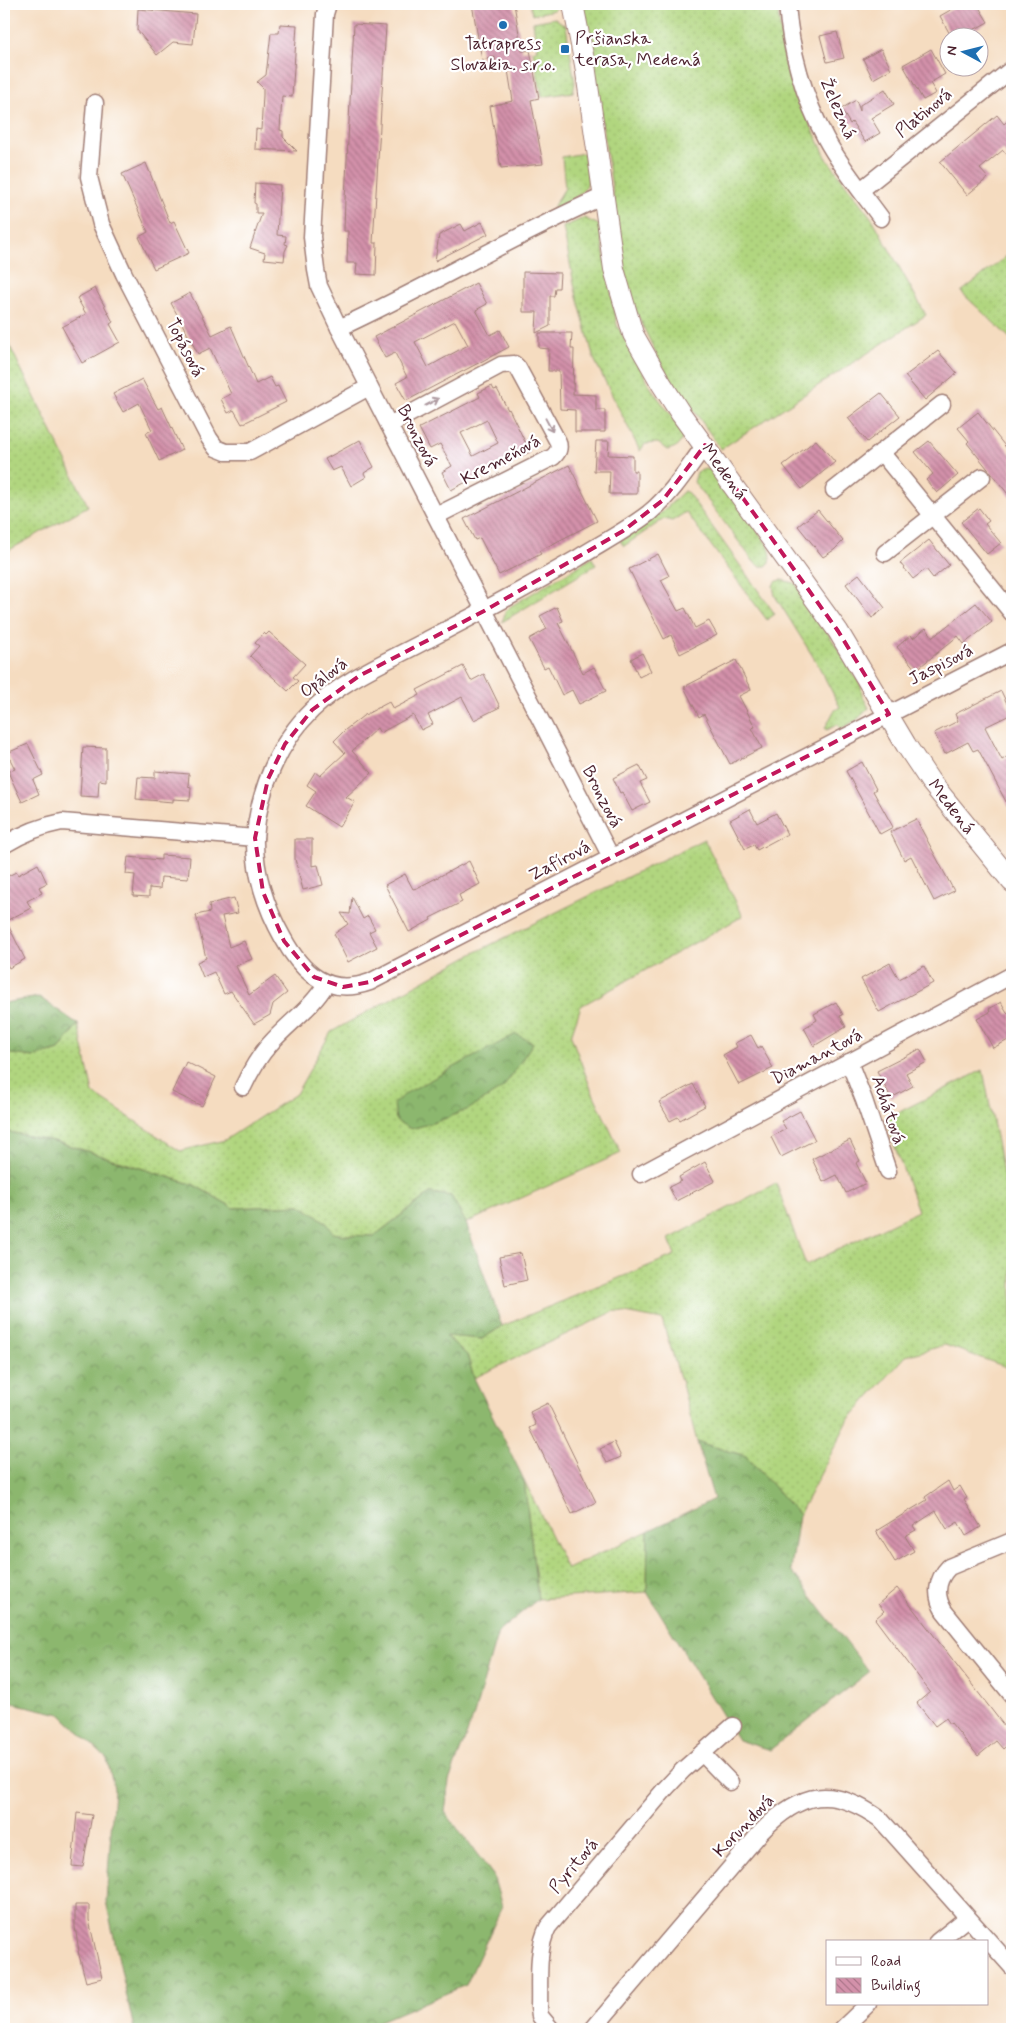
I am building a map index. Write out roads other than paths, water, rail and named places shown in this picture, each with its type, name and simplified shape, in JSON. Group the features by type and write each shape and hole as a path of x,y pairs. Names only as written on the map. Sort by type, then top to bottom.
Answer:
{"street":[{"name":"Bronzová","path":"328,4 325,14 312,237 319,286 388,425 611,857"},
{"name":"Medená","path":"573,4 584,65 614,269 633,334 661,383 838,631 930,781 1012,882"},
{"name":"Železná","path":"787,4 793,43 812,106 826,138 880,218"},
{"name":"Platinová","path":"861,190 1012,69"},
{"name":"Topásová","path":"95,103 89,177 101,224 128,282 209,438 216,448 226,452 250,452 369,387"},
{"path":"339,328 375,312 561,215 604,196"},
{"name":"Kremeňová","path":"388,425 501,365 514,364 518,368 558,442 559,448 552,457 436,516"},
{"path":"834,490 942,404"},
{"path":"484,611 574,560 648,513 674,487 705,445"},
{"path":"881,452 1012,613"},
{"path":"885,553 982,477"},
{"name":"Opálová","path":"276,924 269,910 261,883 255,838 262,799 276,761 297,726 312,710 344,684 484,611"},
{"name":"Jaspisová","path":"889,714 1012,651"},
{"name":"Zafírová","path":"276,924 284,941 304,968 314,977 326,984 358,987 889,714"},
{"path":"4,845 29,831 62,822 255,838"},
{"name":"Diamantová","path":"641,1174 1012,975"},
{"path":"242,1088 259,1058 271,1043 310,1005 326,984"},
{"name":"Achátová","path":"849,1062 888,1172"},
{"path":"1012,1541 949,1567 942,1574 938,1593 939,1602 944,1611 1012,1694"},
{"name":"Pyritová","path":"550,2029 540,2016 539,2007 541,1948 543,1937 548,1927 666,1788 733,1726"},
{"path":"702,1753 730,1782"},
{"name":"Korundová","path":"593,2029 760,1832 778,1814 795,1803 816,1797 841,1798 862,1807 880,1819 987,1940"},
{"path":"940,1940 967,1918"},
{"name":"Korundová","path":"988,1941 1012,1967"},
{"path":"842,2029 866,2006"}],"place":[{"name":"Tatrapress Slovakia. s.r.o.","path":"503,25"},
{"name":"Pršianska terasa, Medená","path":"565,49"}]}
